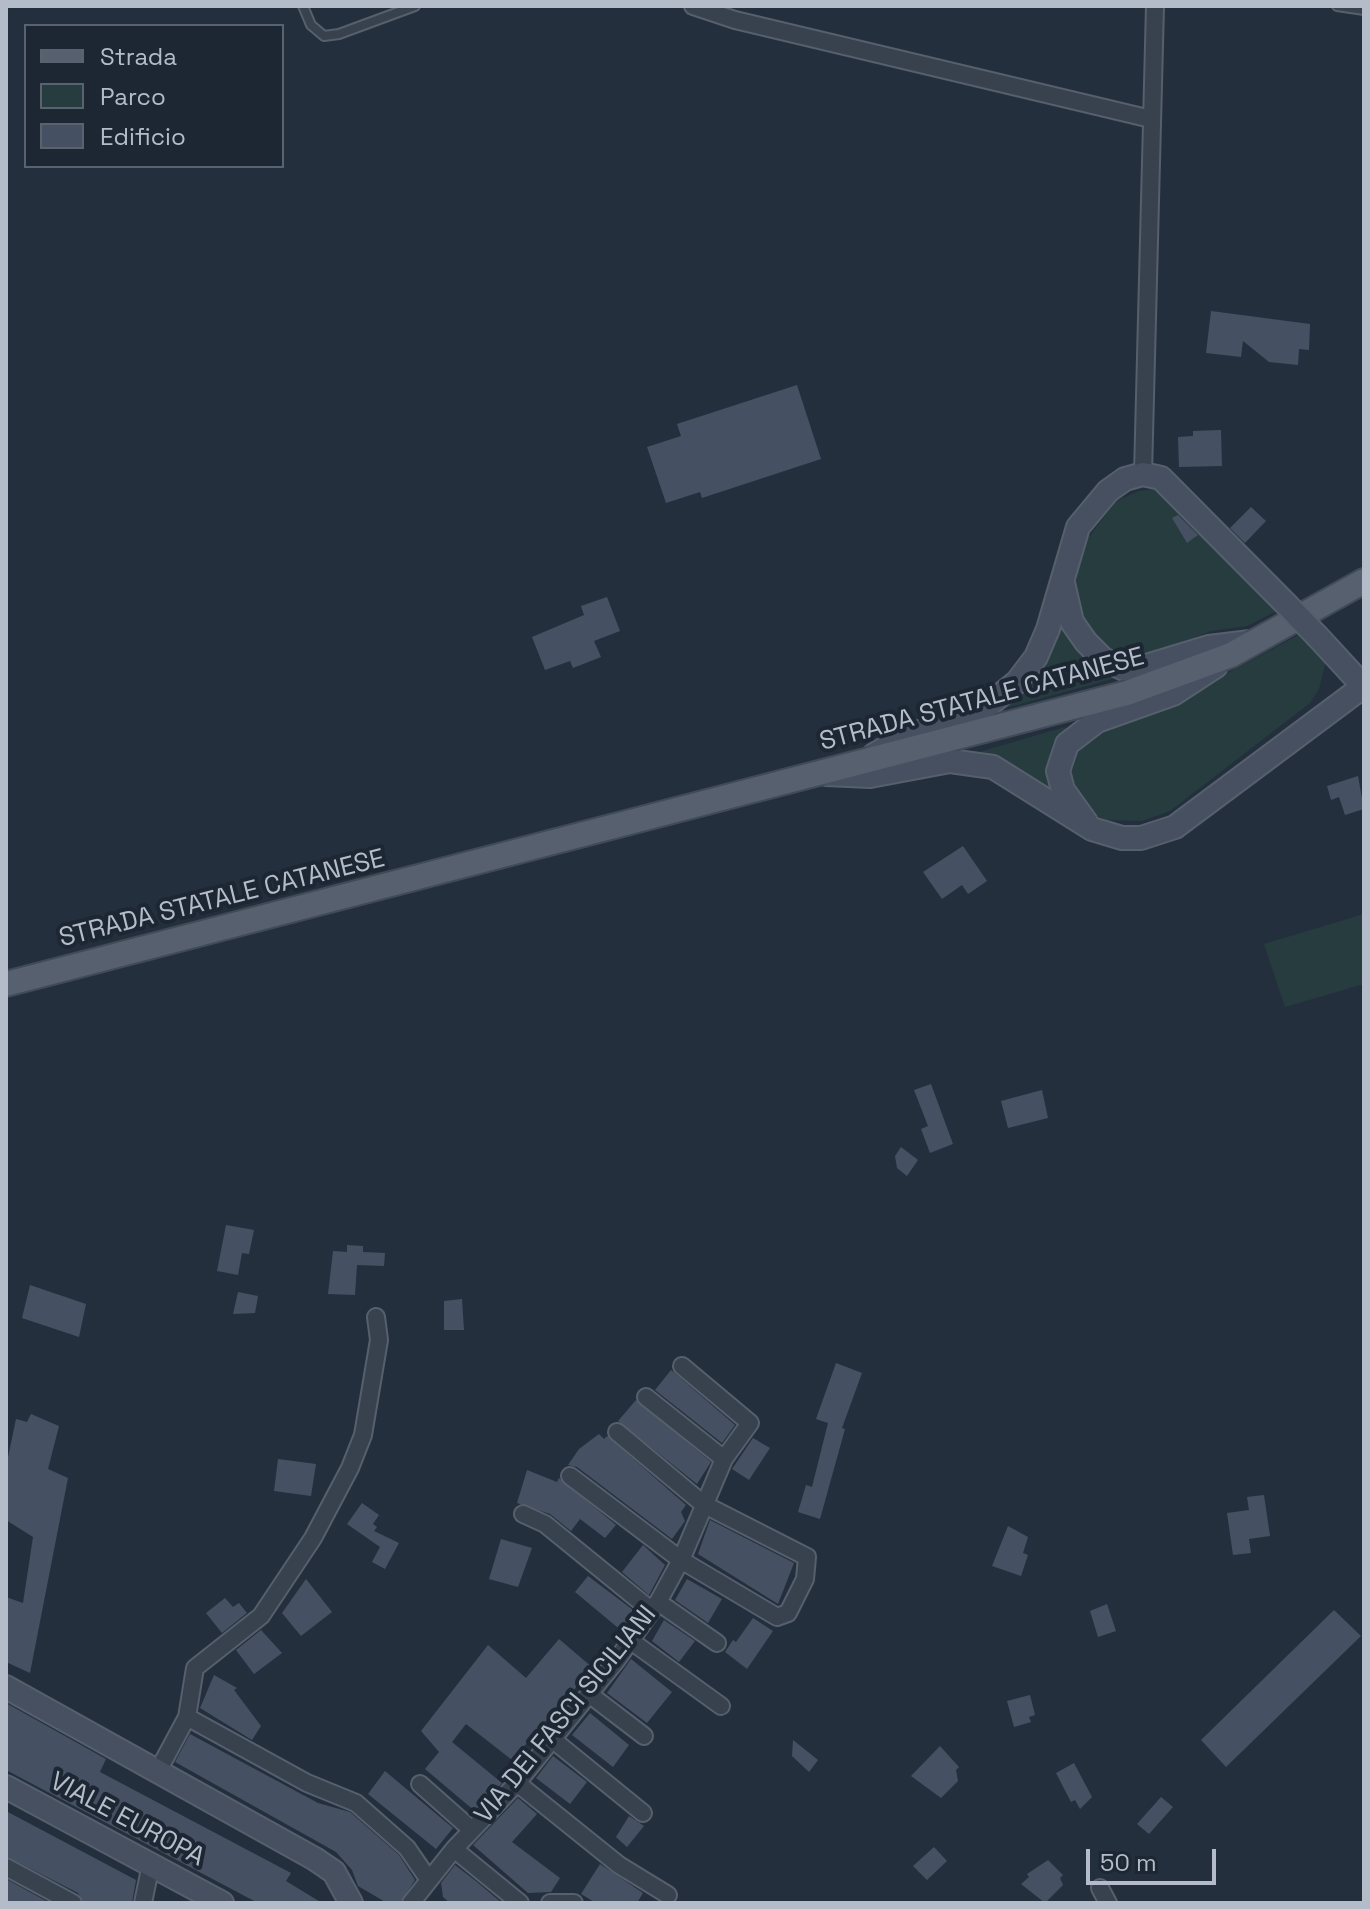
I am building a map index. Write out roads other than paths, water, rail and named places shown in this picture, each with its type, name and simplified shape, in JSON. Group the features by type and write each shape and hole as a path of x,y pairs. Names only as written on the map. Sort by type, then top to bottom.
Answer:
{"main road":[{"name":"STRADA STATALE CATANESE","path":"6,984 1127,693 1231,655 1364,581"}],"street":[{"path":"693,6 735,20 1151,119"},
{"path":"1143,474 1155,6"},
{"path":"817,774 870,776 926,764 973,763 1013,777 1060,812 1092,829 1122,838 1141,838 1175,827 1364,686 1183,498 1161,478 1143,474 1116,485 1078,527 1036,657 1008,692 976,715 906,736 862,762"},
{"path":"1062,578 1065,603 1086,642 1103,659 1124,669 1140,668 1209,647 1258,642"},
{"path":"1092,829 1063,790 1058,771 1067,744 1097,721 1173,694 1231,655"},
{"path":"158,1771 187,1717 195,1668 261,1616 313,1538 350,1468 366,1419 379,1340 376,1317"},
{"name":"VIA DEI FASCI SICILIANI","path":"411,1903 454,1849 517,1783 631,1641 655,1607 681,1560 724,1459 750,1423 682,1366"},
{"path":"646,1397 724,1459"},
{"path":"570,1476 681,1560 777,1617 788,1613 805,1579 807,1557 703,1504 617,1432"},
{"path":"523,1514 545,1524 655,1607 717,1643"},
{"path":"631,1641 721,1706"},
{"path":"6,1687 315,1859 334,1872 351,1903"},
{"path":"589,1694 644,1736"},
{"path":"187,1717 307,1783 356,1803 407,1848 429,1880"},
{"path":"552,1739 643,1813"},
{"path":"517,1783 619,1865 668,1895"},
{"path":"420,1784 472,1830"},
{"name":"VIALE EUROPA","path":"6,1787 218,1902"},
{"path":"454,1849 520,1903"},
{"path":"143,1903 151,1864"},
{"path":"6,1867 73,1903"},
{"path":"550,1903 574,1903"}],"lane":[{"path":"303,6 311,25 324,36 339,34 415,6"},
{"path":"1337,6 1364,10"}]}
